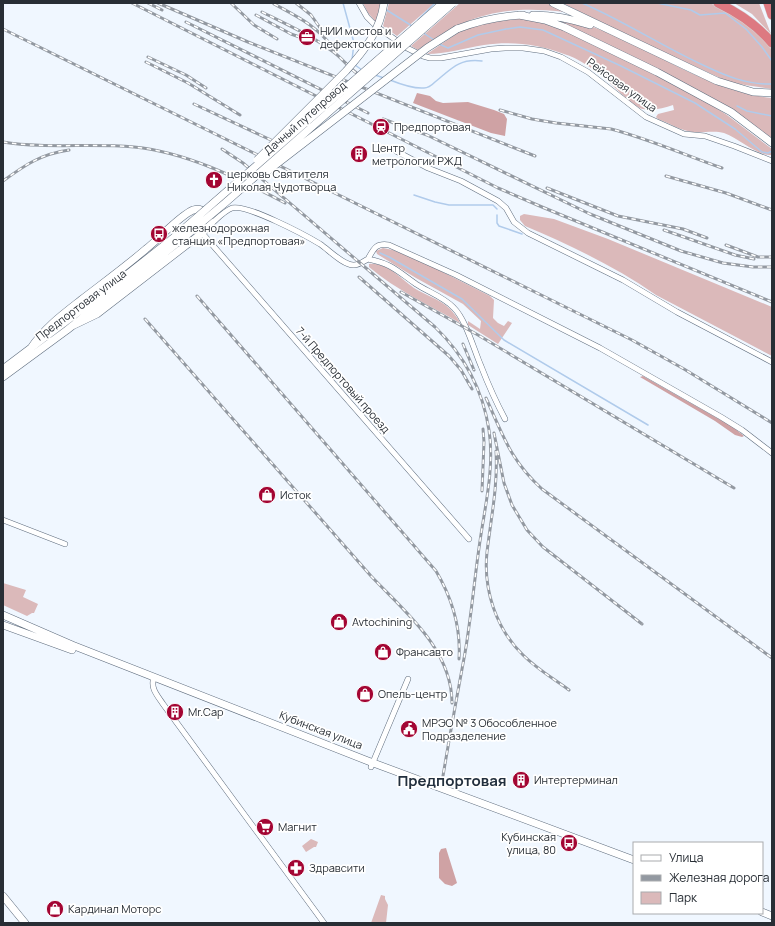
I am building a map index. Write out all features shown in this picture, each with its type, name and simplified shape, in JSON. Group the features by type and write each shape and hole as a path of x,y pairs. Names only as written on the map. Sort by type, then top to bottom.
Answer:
{"highway":[{"path":"718,3 742,15 756,26 772,43"},
{"path":"768,3 772,15"}],"main road":[{"path":"226,193 232,183 346,71 359,56 377,29 384,3"},
{"name":"Дачный путепровод","path":"168,246 226,193 443,3"},
{"name":"Дачный путепровод","path":"168,246 225,203 452,3"},
{"path":"553,3 717,81 753,92 772,93"},
{"path":"519,15 545,20 564,27 657,72 731,112 771,142"},
{"path":"225,203 246,189 426,48 469,24 490,19 519,15 551,15 571,19 614,33"},
{"path":"31,348 39,336 56,319 140,255 193,210 202,210 210,219 210,225 202,233 97,314 72,326"},
{"name":"Предпортовая улица","path":"3,377 72,326 168,246"},
{"name":"Предпортовая улица","path":"3,368 168,246"},
{"name":"Кубинская улица","path":"3,614 153,679 372,765 633,864"},
{"name":"Кубинская улица","path":"3,625 153,679"},
{"name":"Кубинская улица","path":"372,765 633,860"},
{"path":"3,896 25,923"},
{"path":"3,903 19,923"}],"street":[{"name":"Рейсовая улица","path":"359,3 367,16 376,26 397,41 423,56 430,58 441,58 505,48 523,48 544,51 566,59 588,72 646,117 684,134 705,136 772,161"},
{"path":"396,151 428,168 461,181 498,201 506,208 514,222 528,233 623,280 677,312 772,362"},
{"path":"210,225 226,211 233,208 240,208 274,220 320,244 345,263 353,265 361,263 368,258 377,246 382,244 389,245 456,275 557,325 653,377 742,430 772,453"},
{"name":"7-й Предпортовый проезд","path":"202,233 469,539"},
{"path":"368,258 383,262 397,269 416,284 448,302 456,310 462,318 481,368 505,419"},
{"path":"3,520 65,544"},
{"path":"153,679 153,688 163,704 324,923"},
{"path":"372,765 408,679"}],"green space":[{"path":"363,3 382,3 376,22 368,13"},
{"path":"389,3 435,3 397,36 383,26"},
{"path":"460,3 549,3 565,12 543,10 504,11 470,20 436,38 418,50 411,46"},
{"path":"562,3 709,3 723,8 737,16 760,35 772,50 772,89 729,82"},
{"path":"734,3 759,3 771,34 752,14"},
{"path":"551,17 568,20 610,33 693,74 731,89 751,95 772,98 772,138 675,79"},
{"path":"535,19 562,28 694,94 727,115 772,149 772,155 753,150 724,133 689,131 680,129 658,119 656,117 658,114 674,110 673,105 655,109 643,109 634,104 590,67 574,58 544,48 524,44 505,43 427,54 459,32 470,27 490,22"},
{"path":"524,214 554,219 608,239 772,307 772,356 656,295 625,275 592,257 525,226 520,220 520,216"},
{"path":"383,248 393,250 421,261 490,296 494,300 493,318 504,326 508,321 512,323 498,344 468,325 468,321 480,329 481,321 463,304 377,254 376,251"},
{"path":"369,264 376,264 387,268 414,288 441,302 451,310 460,323 390,283 369,267"},
{"path":"3,583 26,590 23,597 38,604 34,613 27,616 3,605"},
{"path":"311,839 318,842 316,847 306,852 302,846"},
{"path":"381,895 385,896 388,905 386,923 371,923"}],"shaded area":[{"path":"417,93 430,96 436,101 443,103 468,102 504,114 507,119 505,136 491,133 413,103"},
{"path":"643,376 733,427 744,436 742,437 735,435 715,421 640,377"},
{"path":"446,848 457,883 452,886 445,884 439,878 439,853 441,849"}],"waterway":[{"path":"343,3 354,43 352,60"},
{"path":"418,20 435,3"},
{"path":"582,3 598,10 689,59 721,73 754,83 772,84"},
{"path":"657,3 691,10 700,15 725,13 746,29 772,61"},
{"path":"385,9 412,26"},
{"path":"439,44 448,48 478,35 520,27 543,30 621,66 695,103 735,129 762,152 768,153 772,151"},
{"path":"422,32 434,40"},
{"path":"390,80 402,85 425,88 461,63 467,61 482,61"},
{"path":"355,65 362,70"},
{"path":"375,75 384,78"},
{"path":"737,106 747,111 772,116"},
{"path":"414,195 449,205 493,205 497,209"},
{"path":"497,215 497,223 499,226 522,234"},
{"path":"380,253 462,299 504,340 648,425"}],"railway":[{"path":"132,3 498,188 772,302"},
{"path":"148,3 162,10"},
{"path":"158,3 248,42 535,156"},
{"path":"231,3 254,25 277,39"},
{"path":"296,3 311,15 323,32"},
{"path":"274,4 300,18 315,29 335,50"},
{"path":"262,12 324,45 336,54 354,72 363,77"},
{"path":"256,15 291,34 305,39"},
{"path":"186,22 368,113"},
{"path":"3,29 632,340 684,369 772,423"},
{"path":"148,57 186,75 206,88"},
{"path":"146,62 188,83 240,115"},
{"path":"194,104 286,147"},
{"path":"500,110 532,119 611,129 653,142 722,168"},
{"path":"383,119 427,135 590,214 681,251 723,263 753,267 772,267"},
{"path":"3,142 35,145 134,147 173,154 192,160 249,184 285,203"},
{"path":"222,149 243,163 435,327 455,349 471,374 482,401 489,430 491,460 490,474 467,640 442,782"},
{"path":"3,181 42,157 69,150"},
{"path":"666,176 726,193 772,210"},
{"path":"547,188 618,216 683,229 707,238"},
{"path":"664,230 735,255 754,259"},
{"path":"726,245 758,257 772,257"},
{"path":"359,277 449,356 461,370 472,389"},
{"path":"401,292 478,335 734,488"},
{"path":"197,296 436,571 447,592 457,625 459,659"},
{"path":"145,319 371,576 424,632 444,665 450,683 452,703"},
{"path":"463,344 474,370"},
{"path":"486,398 508,446 522,468 542,489 772,658"},
{"path":"482,491 484,442 483,429"},
{"path":"494,433 504,483 512,505 527,530 543,547 642,624"},
{"path":"496,451 495,489 486,566 487,580 493,608 505,633 523,655 569,690"}],"place":[{"name":"НИИ мостов и дефектоскопии","path":"307,37"},
{"name":"Предпортовая","path":"381,127"},
{"name":"Центр метрологии РЖД","path":"359,154"},
{"name":"церковь Святителя Николая Чудотворца","path":"214,180"},
{"name":"железнодорожная станция «Предпортовая»","path":"159,234"},
{"name":"Исток","path":"267,495"},
{"name":"Avtochining","path":"339,622"},
{"name":"Франсавто","path":"383,652"},
{"name":"Опель-центр","path":"365,694"},
{"name":"Mr.Cap","path":"175,712"},
{"name":"МРЭО № 3 Обособленное Подразделение","path":"409,729"},
{"name":"Интертерминал","path":"521,780"},
{"name":"Магнит","path":"265,827"},
{"name":"Кубинская улица, 80","path":"569,843"},
{"name":"Здравсити","path":"296,868"},
{"name":"Кардинал Моторс","path":"55,909"}],"district":[{"name":"Предпортовая","path":"452,781"}]}
